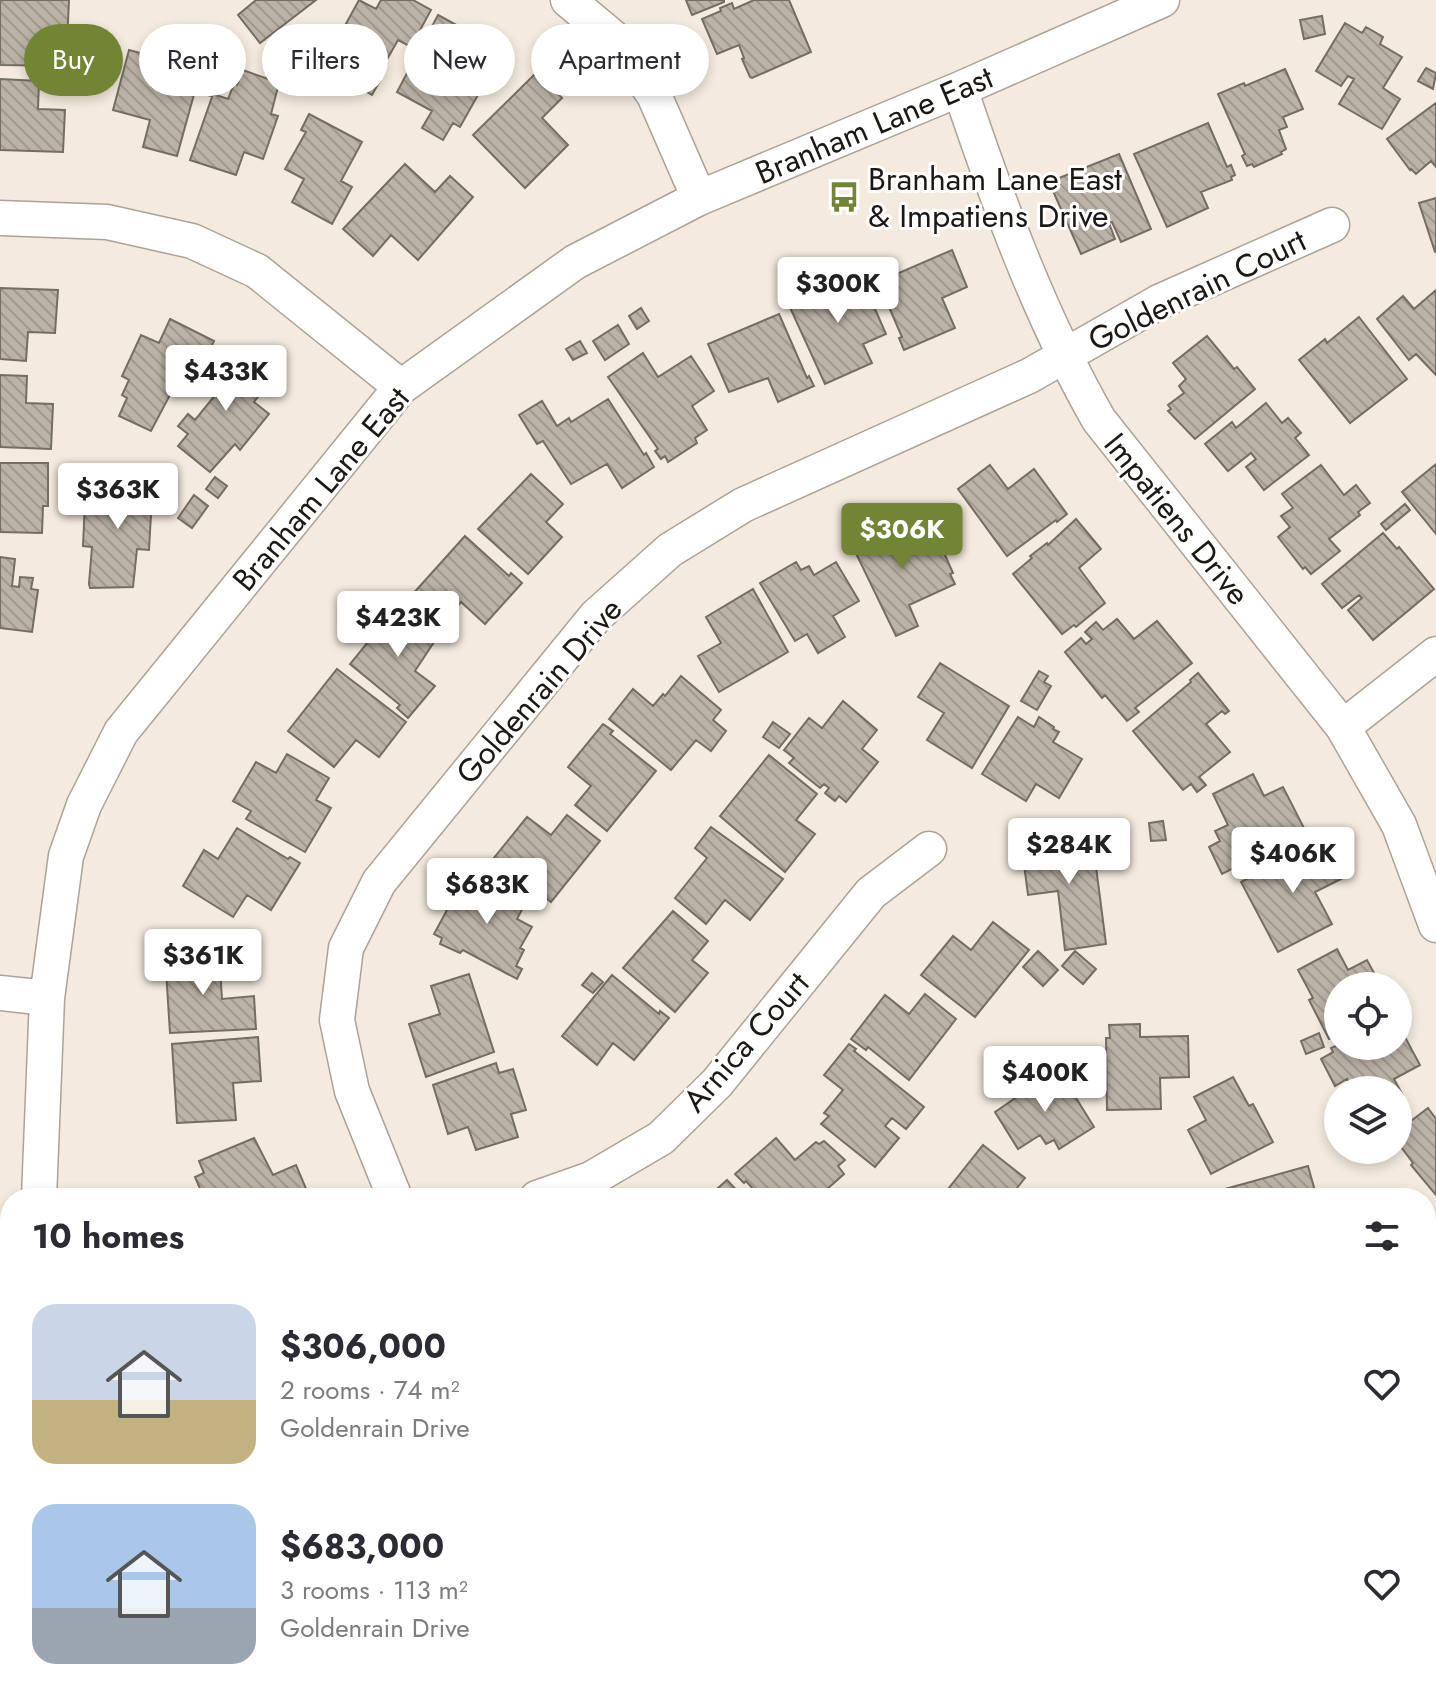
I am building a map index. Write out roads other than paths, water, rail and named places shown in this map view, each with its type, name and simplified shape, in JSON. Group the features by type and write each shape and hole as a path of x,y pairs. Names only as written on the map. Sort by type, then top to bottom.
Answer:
{"street":[{"path":"568,0 616,40 654,95 699,198"},
{"name":"Branham Lane East","path":"39,1188 47,998 66,856 84,805 121,732 401,387 575,262 699,198 960,89 1162,0"},
{"name":"Impatiens Drive","path":"960,89 981,151 1063,357 1099,420 1343,727 1399,825 1436,925"},
{"path":"0,218 107,222 192,241 257,271 401,387"},
{"name":"Goldenrain Court","path":"1063,357 1159,302 1332,225"},
{"name":"Goldenrain Drive","path":"391,1188 352,1091 337,1020 346,948 379,882 596,616 670,550 743,505 1029,376 1063,357"},
{"path":"1343,727 1436,654"},
{"name":"Arnica Court","path":"565,1188 591,1179 661,1138 717,1083 871,893 929,849"},
{"path":"0,993 47,998"}],"place":[{"name":"Branham Lane East & Impatiens Drive","path":"844,197"}]}
